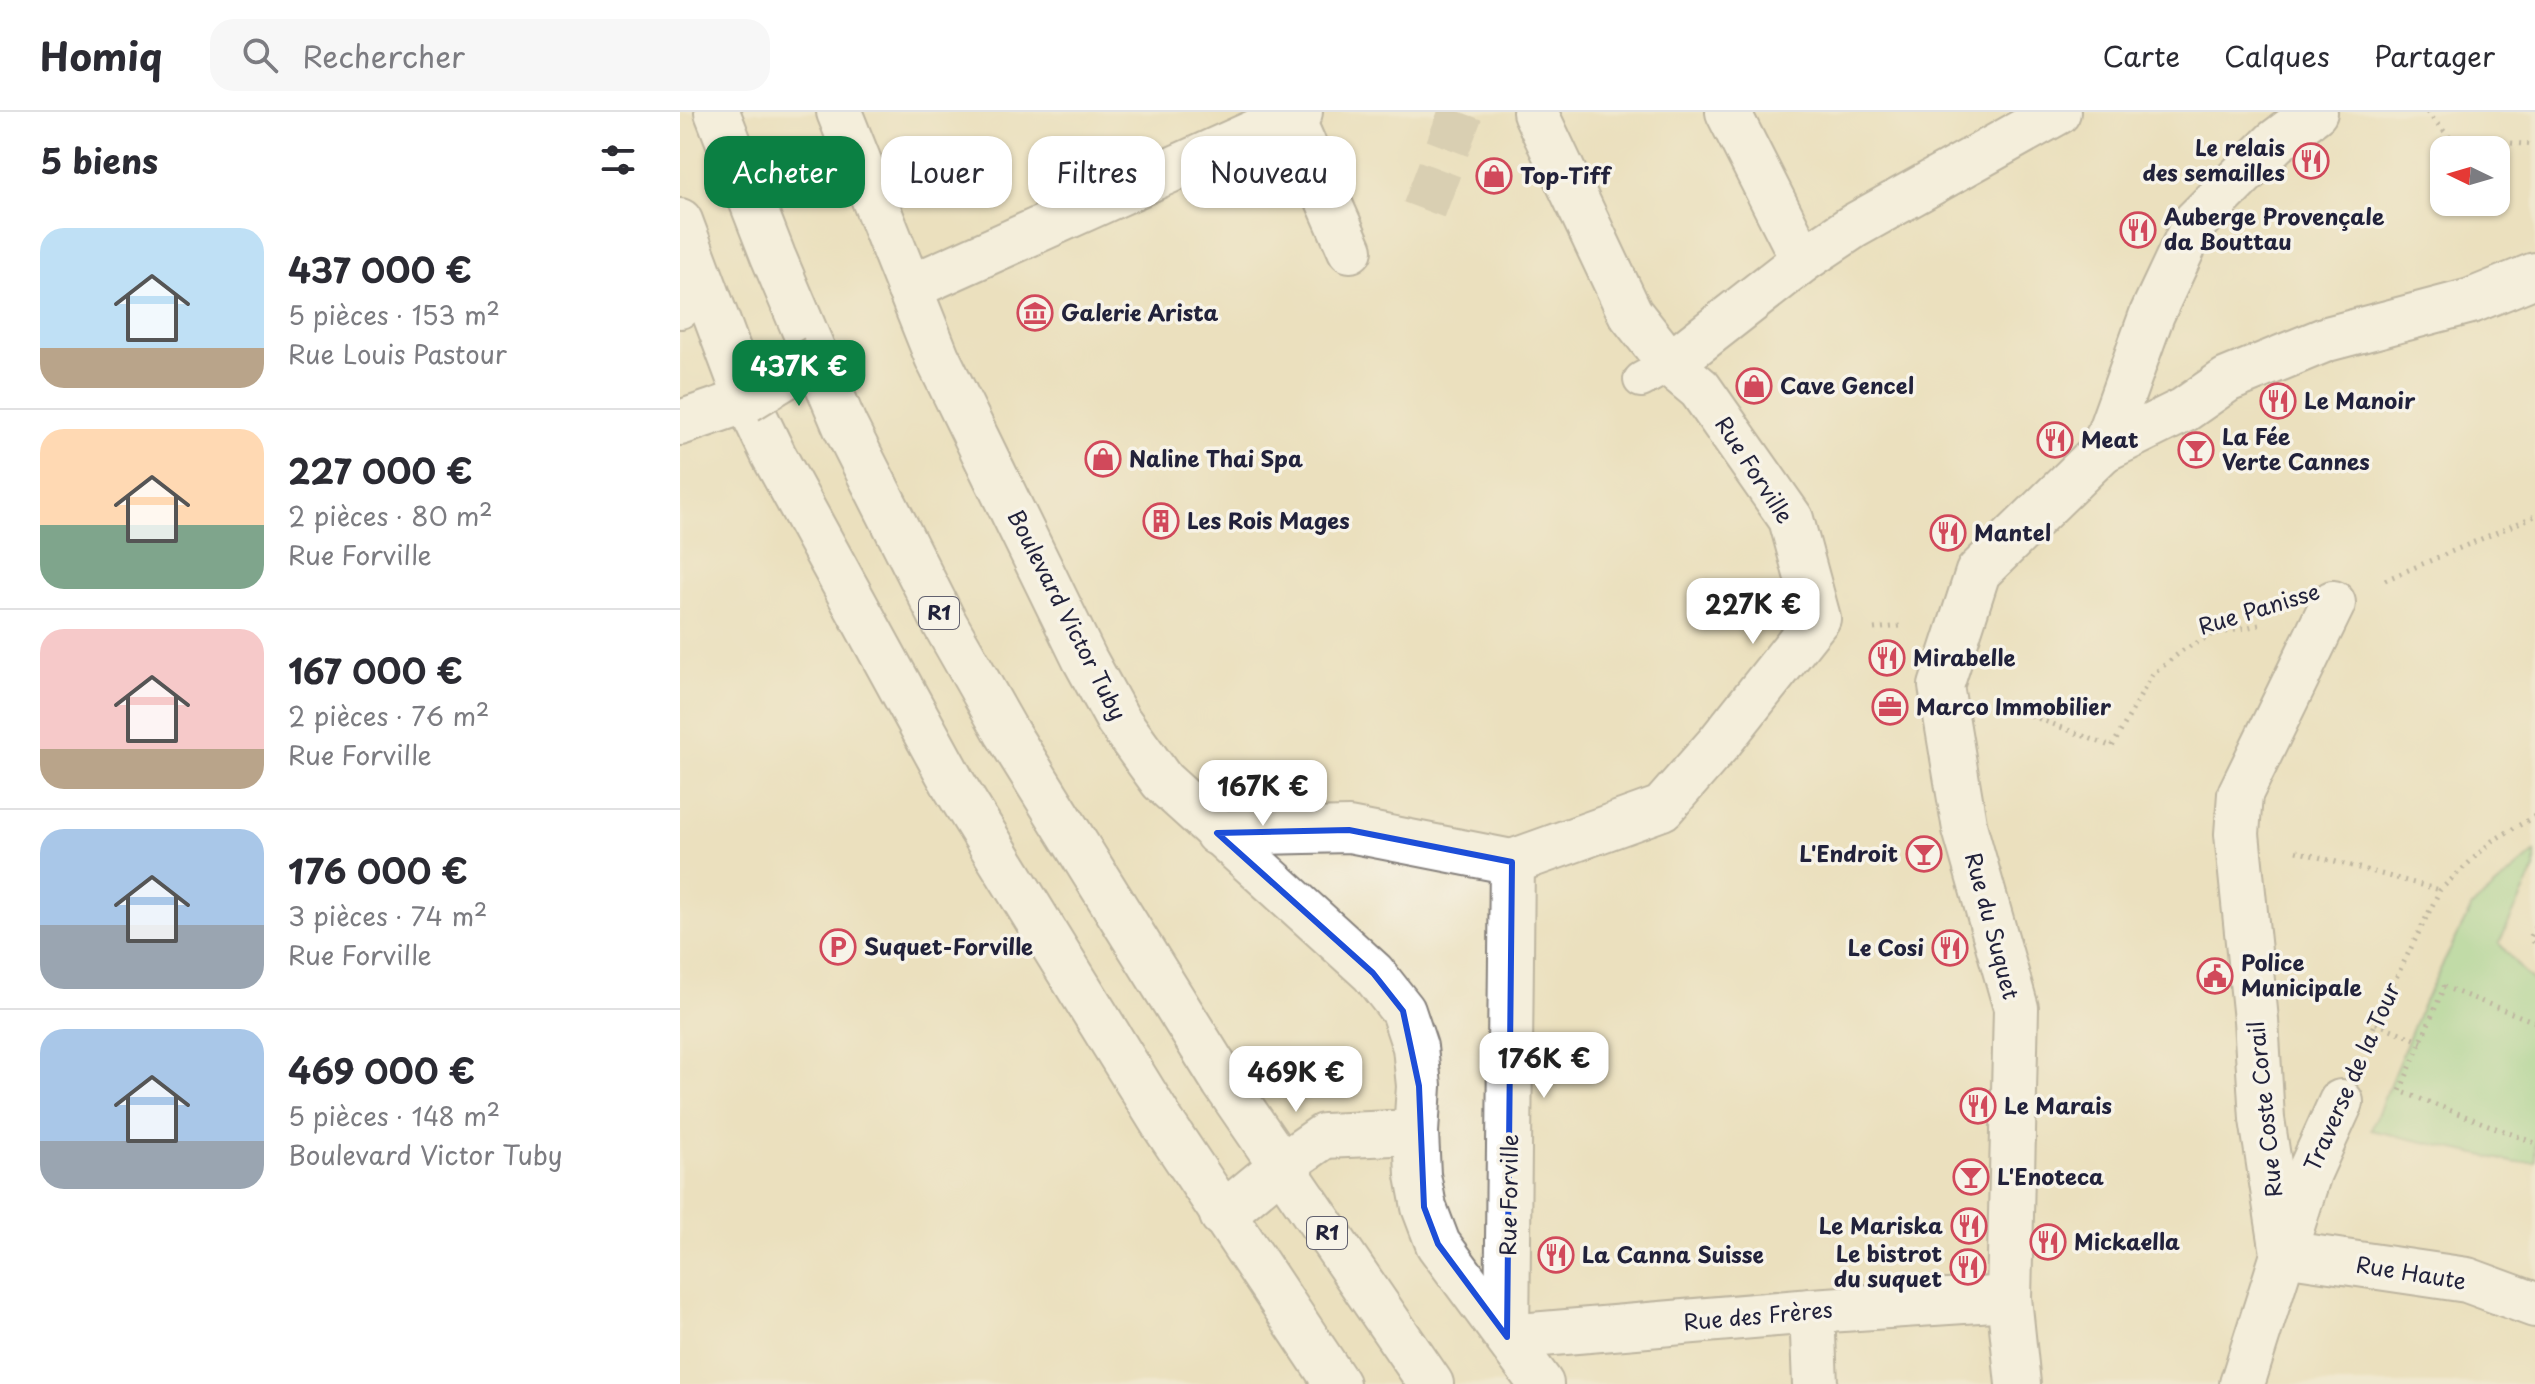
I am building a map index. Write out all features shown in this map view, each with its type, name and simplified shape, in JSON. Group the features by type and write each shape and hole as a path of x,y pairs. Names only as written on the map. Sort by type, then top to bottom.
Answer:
{"main road":[{"name":"R1","path":"717,112 845,426 945,624 1007,733 1150,964 1281,1166 1431,1384"},
{"name":"Boulevard Victor Tuby","path":"839,112 937,357 1085,660 1118,720 1162,781 1373,973 1403,1011 1415,1047 1419,1086 1416,1132 1418,1175 1424,1207 1438,1244 1541,1384"},
{"name":"Rue Forville","path":"1507,1337 1512,862 1662,808 1719,743 1818,618 1791,519 1700,389 1655,372 1535,112"},
{"path":"1728,112 1803,260"},
{"path":"1655,372 1803,260 1854,226 2058,112"},
{"path":"2103,450 2152,314 2195,222 2275,142 2315,112"},
{"path":"909,288 1295,114 1350,250"},
{"path":"680,221 690,292 867,630 954,785 1222,1215 1337,1384"},
{"path":"2103,450 2184,410 2227,380 2327,339 2471,301 2535,275"},
{"path":"682,422 747,400 816,358"},
{"name":"Rue du Suquet","path":"2018,1384 2009,1298 2016,1008 1965,829 1941,686 1978,572 2103,450"},
{"name":"Rue Coste Corail","path":"2283,1253 2262,1119 2256,1020 2237,834 2240,794 2333,603"},
{"path":"1217,833 1349,830 1512,862"},
{"name":"Traverse de la Tour","path":"2242,1384 2309,1173 2341,1102"},
{"path":"1222,1215 1281,1166 1324,1136 1416,1132"},
{"name":"Rue Haute","path":"2283,1253 2467,1280 2535,1305"},
{"name":"Rue des Frères","path":"1507,1337 2009,1298"},
{"path":"1812,1311 1815,1384"}],"path":[{"path":"2427,112 2450,138 2535,145"},
{"name":"Rue Panisse","path":"1941,686 1969,691 2112,747 2152,675 2183,650 2212,635 2242,631 2333,603 2534,517"},
{"name":"Traverse de la Tour","path":"2341,1102 2386,998 2440,890 2492,841 2535,816"},
{"path":"2237,834 2440,890"},
{"path":"2535,927 2530,938 2535,943"},
{"path":"2535,1022 2444,987 2400,1091 2535,1143"},
{"path":"2376,1023 2422,1042"}],"highlighted area":[{"path":"1349,830 1512,862 1507,1337 1438,1244 1424,1207 1419,1086 1403,1011 1373,973 1217,833"}],"green space":[{"path":"2535,852 2535,869 2499,943 2535,982 2535,1161 2516,1163 2371,1130 2424,1001 2472,907"}],"tunnel":[{"path":"1424,210 1461,112"}],"place":[{"name":"Le relais des semailles","path":"2311,161"},
{"name":"Top-Tiff","path":"1494,176"},
{"name":"Auberge Provençale da Bouttau","path":"2138,230"},
{"name":"Galerie Arista","path":"1035,313"},
{"name":"Cave Gencel","path":"1754,386"},
{"name":"Le Manoir","path":"2278,401"},
{"name":"Meat","path":"2055,440"},
{"name":"La Fée Verte Cannes","path":"2196,450"},
{"name":"Naline Thai Spa","path":"1103,459"},
{"name":"Les Rois Mages","path":"1161,521"},
{"name":"Mantel","path":"1948,533"},
{"name":"Mirabelle","path":"1887,658"},
{"name":"Marco Immobilier","path":"1890,707"},
{"name":"L'Endroit","path":"1924,854"},
{"name":"Suquet-Forville","path":"838,947"},
{"name":"Le Cosi","path":"1950,948"},
{"name":"Police Municipale","path":"2215,976"},
{"name":"Le Marais","path":"1978,1106"},
{"name":"L'Enoteca","path":"1971,1177"},
{"name":"Le Mariska","path":"1969,1226"},
{"name":"Mickaella","path":"2048,1242"},
{"name":"La Canna Suisse","path":"1556,1255"},
{"name":"Le bistrot du suquet","path":"1968,1267"}]}
